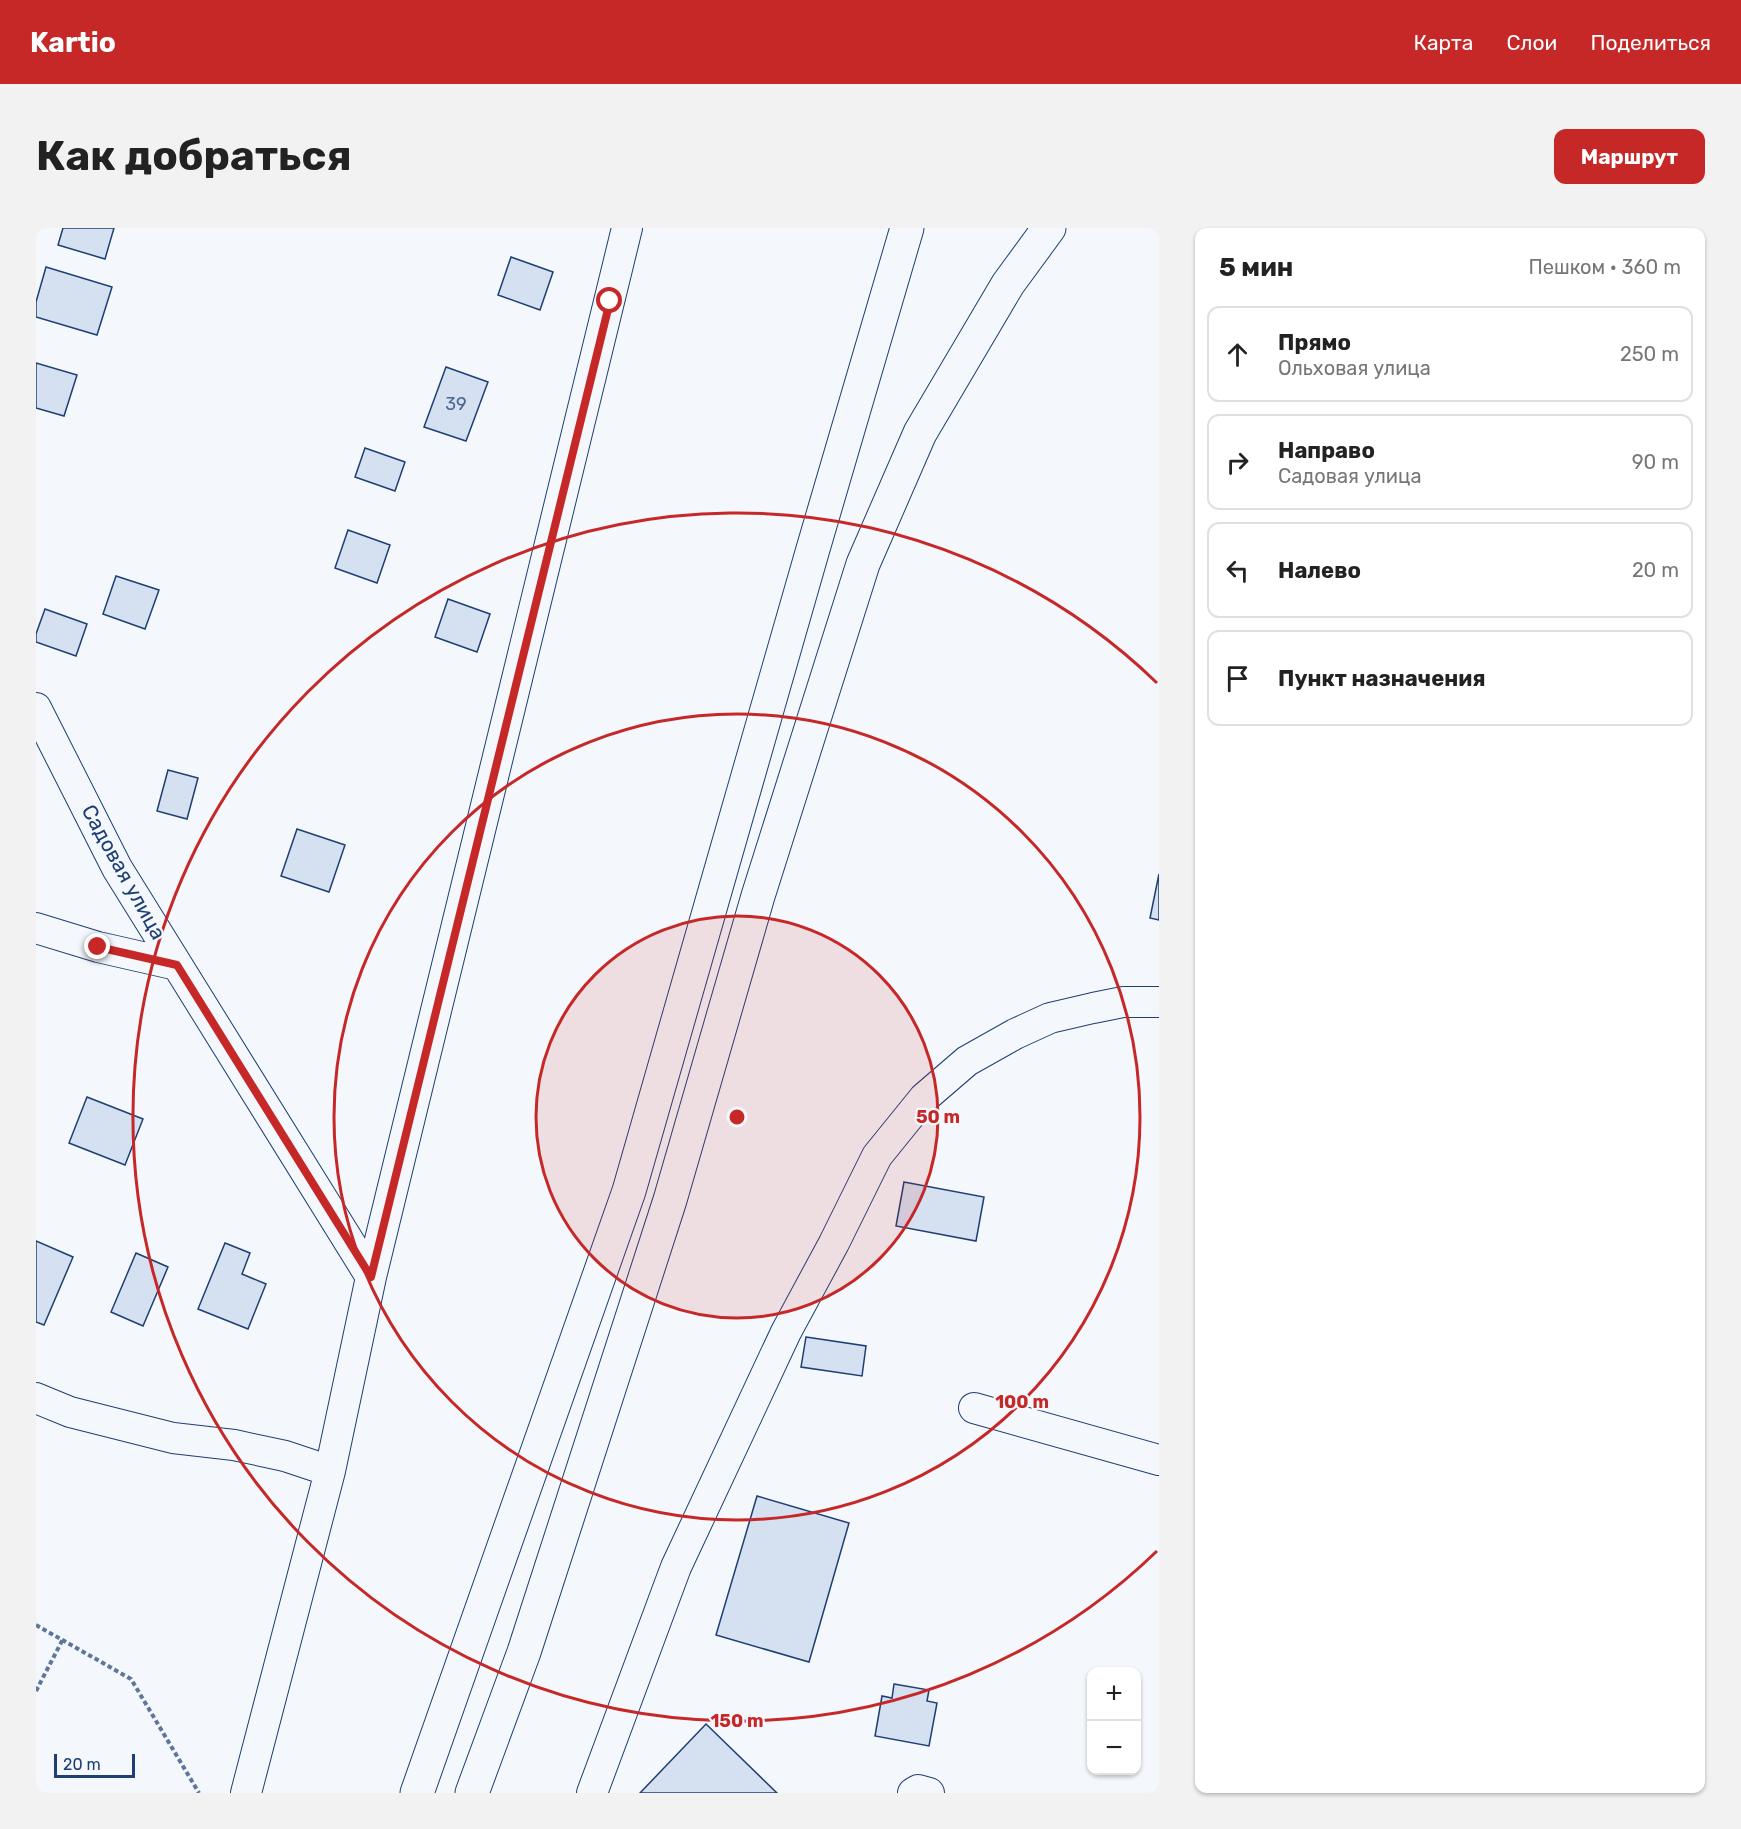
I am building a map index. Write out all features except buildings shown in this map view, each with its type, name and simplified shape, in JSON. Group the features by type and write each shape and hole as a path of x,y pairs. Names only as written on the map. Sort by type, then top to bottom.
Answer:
{"main road":[{"path":"417,1793 629,1191 907,228"},
{"path":"472,1793 524,1652 670,1200 758,896 863,564 920,433 1008,284 1049,228"}],"street":[{"path":"246,1793 330,1472 371,1277 627,228"},
{"name":"Садовая улица","path":"36,708 117,868 371,1277"},
{"path":"36,928 98,947 177,965"},
{"path":"592,1793 676,1567 786,1332 877,1156 924,1098 967,1061 1015,1034 1050,1018 1094,1008 1123,1002 1159,1002"},
{"path":"36,1398 70,1412 174,1438 234,1445 285,1456 330,1472"},
{"path":"974,1408 1159,1460"},
{"path":"410,1793 456,1684"},
{"path":"912,1793 918,1790 929,1793"}],"path":[{"path":"36,1625 131,1679 199,1793"},
{"path":"36,1691 63,1639"}],"route":[{"path":"98,947 177,965 371,1277 610,301"}]}
